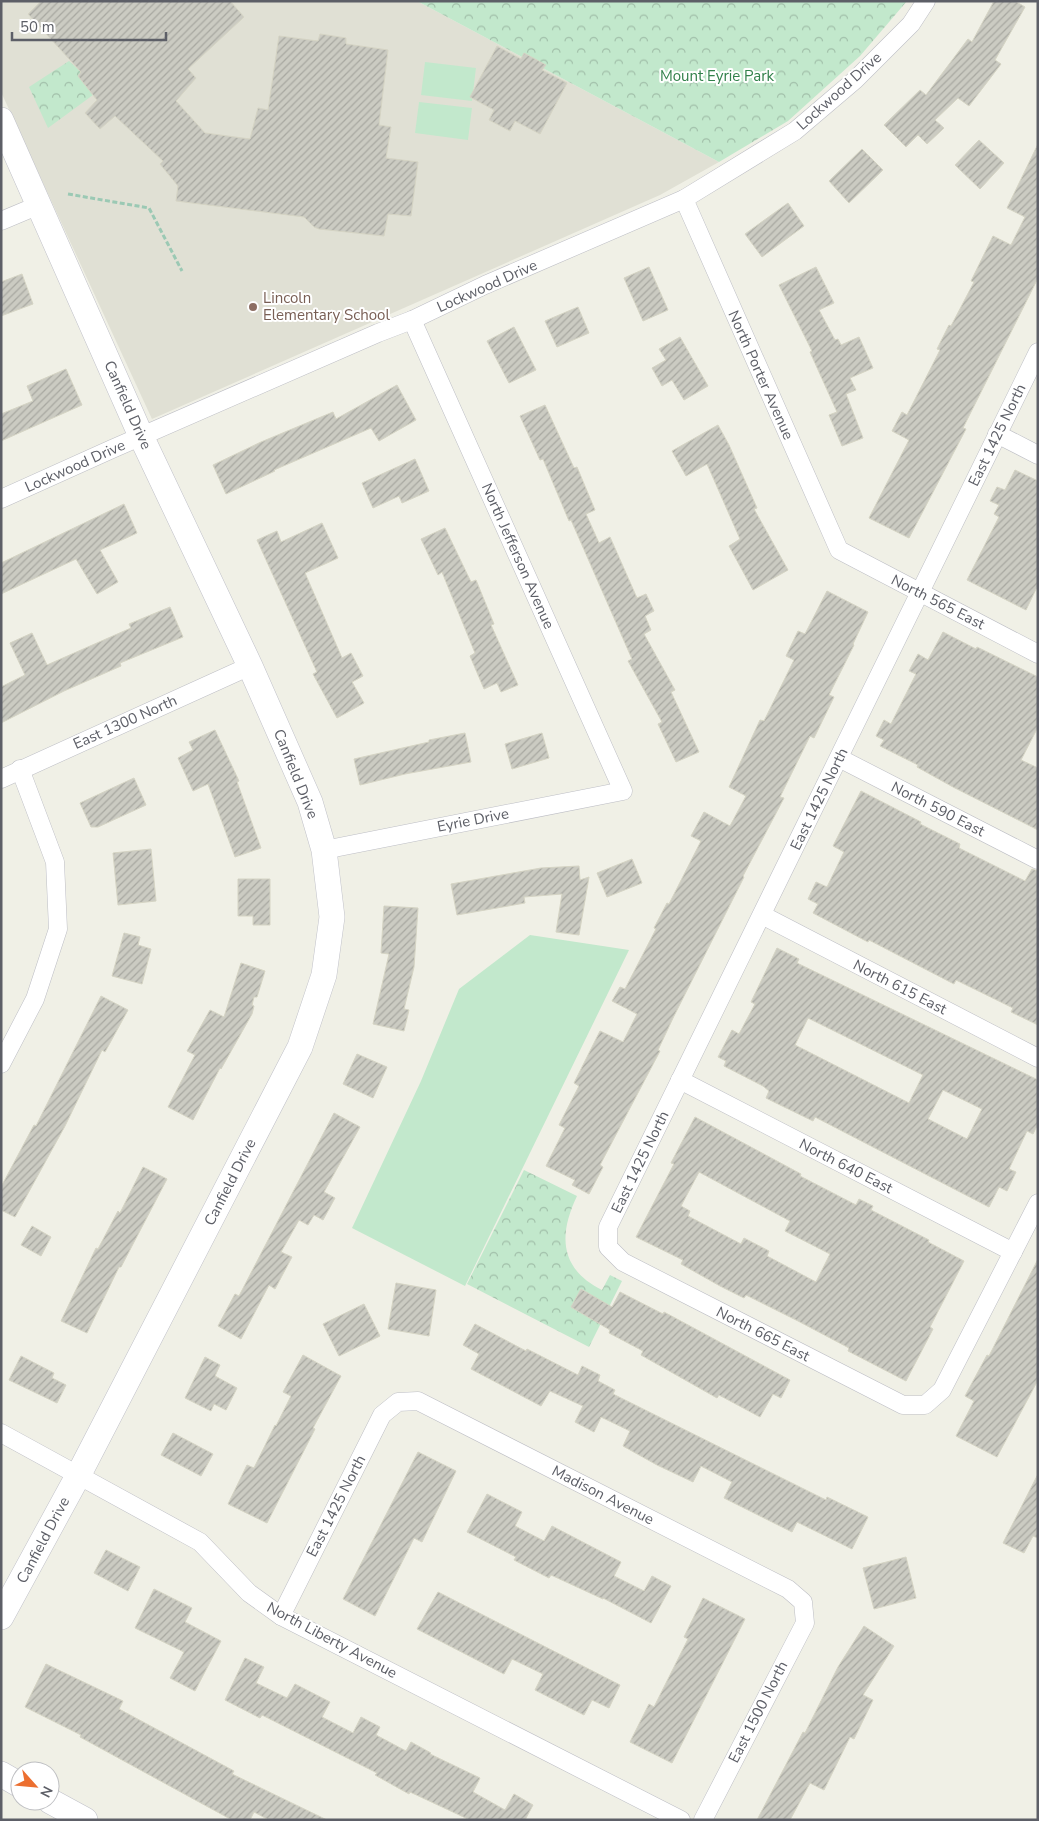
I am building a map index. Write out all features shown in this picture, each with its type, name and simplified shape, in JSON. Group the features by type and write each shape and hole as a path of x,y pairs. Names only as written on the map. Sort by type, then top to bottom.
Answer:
{"street":[{"name":"Lockwood Drive","path":"1,500 141,436 412,320 485,285 684,199 795,131 855,80 911,24 926,1"},
{"name":"Canfield Drive","path":"1,120 141,436 250,666 310,802 324,850 332,917 324,975 300,1047 79,1474 1,1617"},
{"name":"North Porter Avenue","path":"684,199 839,550"},
{"path":"1,222 39,205"},
{"name":"North Jefferson Avenue","path":"412,320 623,791"},
{"name":"East 1425 North","path":"608,1247 608,1227 1038,352"},
{"path":"997,434 1038,455"},
{"name":"North 565 East","path":"839,550 1038,654"},
{"name":"East 1300 North","path":"1,779 250,666"},
{"name":"North 590 East","path":"839,758 1038,860"},
{"path":"1,1064 35,1000 58,929 55,862 20,769"},
{"name":"Eyrie Drive","path":"324,850 623,791"},
{"name":"North 615 East","path":"762,915 1038,1058"},
{"name":"North 640 East","path":"680,1080 1012,1252"},
{"path":"1012,1252 1038,1203"},
{"name":"North 665 East","path":"608,1247 623,1262 903,1405 925,1405 942,1390 1012,1252"},
{"name":"East 1425 North","path":"281,1616 382,1415 398,1402"},
{"name":"Madison Avenue","path":"398,1402 418,1402 788,1589 804,1602"},
{"name":"North Liberty Avenue","path":"1,1433 79,1474 200,1542 249,1593 281,1616 681,1820"},
{"name":"East 1500 North","path":"702,1820 805,1623 804,1602"},
{"path":"60,1806 85,1820"}],"path":[{"path":"68,194 149,208 182,270"}],"shaded area":[{"name":"Lincoln Elementary School","path":"1,1 417,1 719,162 660,195 152,419 1,92"}],"green space":[{"name":"Mount Eyrie Park","path":"417,1 907,1 860,56 788,121 719,162"},
{"path":"69,61 81,72 78,76 93,95 48,128 29,87"},
{"path":"425,62 476,68 472,101 421,95"},
{"path":"419,102 472,108 468,140 415,133"},
{"path":"530,935 629,950 465,1286 352,1228 421,1081 459,989"},
{"path":"524,1170 577,1196 567,1225 565,1238 571,1262 578,1272 588,1282 602,1290 610,1275 622,1281 589,1347 467,1284"}],"building":[{"path":"41,1 230,1 244,17 188,69 196,78 176,101 205,133 250,139 258,108 268,110 279,36 318,41 320,34 346,38 346,44 388,50 379,125 391,127 386,158 418,162 411,216 388,214 384,236 319,229 314,227 304,217 176,201 178,186 160,164 163,161 115,116 100,129 85,113 97,100 78,76 81,72 28,14"},
{"path":"994,1 1015,1 1025,7 995,60 1001,64 969,106 958,98 935,120 944,128 927,144 918,135 906,147 884,125 920,90 926,95 968,39 972,42"},
{"path":"497,46 521,59 524,53 546,65 542,70 567,83 540,134 515,121 510,131 489,120 494,110 470,97"},
{"path":"979,140 1004,163 980,189 955,165"},
{"path":"1038,144 1038,278 963,428 966,429 909,538 869,518 909,440 892,431 902,412 907,415 940,350 937,349 949,325 951,326 974,282 971,281 993,236 1011,245 1025,217 1007,208"},
{"path":"862,149 883,170 849,203 829,181"},
{"path":"788,203 804,226 762,257 745,234"},
{"path":"649,267 668,310 643,321 624,278"},
{"path":"816,267 834,303 819,310 835,340 838,339 841,345 859,337 873,368 850,378 856,390 846,394 863,438 842,446 829,415 837,412 810,352 812,351 779,285"},
{"path":"22,274 33,304 1,316 1,282"},
{"path":"578,307 589,333 557,347 545,321"},
{"path":"514,327 536,370 509,383 487,341"},
{"path":"680,337 708,386 684,400 672,380 662,386 652,368 666,360 659,349"},
{"path":"66,369 82,405 1,441 1,414 33,401 27,386"},
{"path":"397,385 416,420 379,441 371,428 274,470 226,494 213,465 261,442 333,412 336,419"},
{"path":"545,405 574,468 577,467 595,510 586,514 599,543 610,537 637,598 646,594 654,611 645,616 651,630 644,634 675,690 671,692 699,752 676,762 658,724 662,722 628,661 632,659 571,520 569,521 543,459 540,460 520,416"},
{"path":"718,425 757,508 754,509 788,570 753,590 729,546 740,539 707,464 686,476 672,451"},
{"path":"415,459 429,491 402,503 399,496 373,508 362,483"},
{"path":"1015,470 1038,481 1038,585 1026,610 967,580 999,517 994,514 999,505 990,501 997,487 1005,490"},
{"path":"124,504 137,533 100,550 118,582 97,594 76,559 1,594 1,563"},
{"path":"322,523 338,558 305,573 342,658 351,653 363,676 352,682 364,703 337,718 313,674 317,672 257,540 277,531 281,542"},
{"path":"445,528 471,582 476,580 494,624 491,625 518,685 501,692 497,683 484,689 470,656 475,653 442,572 438,575 421,539"},
{"path":"827,591 868,612 829,695 834,697 814,738 810,736 780,797 784,798 674,1016 658,1050 660,1051 600,1165 603,1167 589,1194 572,1185 575,1180 546,1166 565,1128 559,1125 579,1086 574,1083 600,1031 623,1042 637,1014 612,1001 620,987 625,989 656,929 654,928 667,903 669,904 701,841 691,836 704,812 730,826 746,796 729,787 760,720 764,721 794,660 786,656 798,631 805,634"},
{"path":"170,607 183,637 120,663 121,666 64,691 1,723 1,687 25,675 10,643 32,633 47,665 131,628 129,624"},
{"path":"943,632 1038,677 1038,727 1021,760 1038,768 1038,830 953,787 917,767 918,765 880,746 884,740 876,736 884,720 891,724 916,674 909,671 918,654 928,660"},
{"path":"215,730 239,781 237,782 261,848 235,857 208,784 193,791 178,758 193,750 189,742"},
{"path":"465,733 471,762 405,774 360,785 354,759"},
{"path":"542,733 549,758 512,769 505,744"},
{"path":"134,778 146,805 98,827 91,827 80,803"},
{"path":"861,791 960,844 959,848 1025,881 1032,869 1038,871 1038,1025 1011,1012 1013,1008 956,980 954,984 813,913 818,904 808,899 816,882 827,887 844,852 833,846"},
{"path":"151,849 156,901 118,905 113,853"},
{"path":"632,859 642,883 607,897 597,873"},
{"path":"579,866 580,880 589,877 579,935 556,932 562,894 524,897 525,903 457,915 451,884 541,868"},
{"path":"238,879 270,879 270,925 253,925 253,916 238,916"},
{"path":"384,906 418,908 414,967 404,1009 409,1010 404,1031 373,1024 389,954 381,953"},
{"path":"124,933 140,937 138,945 151,949 142,984 112,976"},
{"path":"777,948 799,959 797,963 1038,1080 1038,1124 1033,1134 1027,1131 1009,1169 1016,1172 1007,1191 999,1187 989,1207 815,1117 813,1121 766,1098 769,1091 724,1066 726,1061 718,1057 732,1030 739,1034 755,1004 751,1002","holes":["808,1018 923,1075 909,1103 795,1045","943,1090 982,1109 967,1139 928,1119"]},
{"path":"241,963 265,971 257,997 254,997 252,1014 220,1068 193,1120 168,1107 195,1055 187,1051 210,1010 224,1017"},
{"path":"101,996 128,1010 105,1052 102,1050 65,1126 15,1217 1,1210 1,1187 34,1125 36,1126"},
{"path":"357,1054 387,1067 373,1098 343,1084"},
{"path":"334,1113 360,1127 324,1192 335,1198 323,1220 314,1215 308,1225 299,1220 281,1252 292,1257 275,1289 269,1285 241,1339 218,1326 235,1294 239,1296"},
{"path":"695,1117 856,1205 859,1199 873,1206 871,1210 929,1240 928,1242 964,1261 930,1327 933,1329 906,1381 848,1351 849,1348 798,1321 746,1295 744,1298 720,1286 681,1264 683,1260 636,1237 674,1164 671,1163","holes":["699,1172 790,1221 785,1231 830,1254 816,1282 767,1256 769,1251 744,1238 741,1244 688,1216 690,1211 681,1206"]},
{"path":"143,1167 167,1179 121,1267 119,1267 87,1333 61,1321 96,1248 98,1249 118,1211 120,1213"},
{"path":"32,1226 51,1237 41,1256 21,1245"},
{"path":"1038,1259 1038,1380 997,1457 956,1436 974,1401 965,1396 987,1355 989,1356"},
{"path":"396,1283 436,1290 429,1336 388,1329"},
{"path":"581,1289 612,1307 620,1292 663,1314 664,1312 790,1380 781,1398 773,1394 760,1417 719,1395 717,1398 641,1355 643,1351 609,1333 610,1330 571,1307"},
{"path":"364,1304 380,1336 339,1356 323,1324"},
{"path":"475,1324 526,1351 527,1349 578,1375 582,1366 600,1375 598,1381 615,1390 613,1394 826,1500 827,1497 868,1517 852,1549 797,1522 792,1532 724,1498 732,1482 701,1466 693,1482 657,1465 623,1446 630,1431 601,1417 594,1432 575,1422 583,1406 550,1391 541,1406 471,1369 479,1354 463,1345"},
{"path":"303,1355 341,1376 313,1428 315,1429 267,1523 228,1504 247,1465 254,1468 276,1426 291,1396 283,1392"},
{"path":"21,1356 54,1373 52,1378 66,1385 57,1403 9,1380"},
{"path":"205,1357 220,1365 215,1376 237,1388 226,1410 214,1404 211,1411 185,1398"},
{"path":"173,1433 213,1454 201,1476 161,1455"},
{"path":"418,1452 456,1471 422,1542 414,1538 375,1616 343,1599"},
{"path":"1038,1474 1038,1538 1033,1536 1024,1553 1003,1543"},
{"path":"487,1494 522,1512 515,1526 544,1541 552,1526 621,1562 614,1576 644,1591 652,1576 671,1586 651,1623 603,1598 551,1575 549,1578 514,1560 516,1557 467,1532"},
{"path":"106,1550 140,1567 128,1591 94,1573"},
{"path":"906,1557 916,1598 874,1609 863,1568"},
{"path":"154,1589 192,1608 185,1622 221,1641 195,1691 170,1678 184,1652 135,1628"},
{"path":"438,1592 620,1685 609,1708 592,1700 584,1715 535,1690 543,1674 512,1659 504,1674 417,1629"},
{"path":"703,1598 745,1619 672,1763 630,1742 649,1704 654,1707 688,1639 684,1637"},
{"path":"864,1626 894,1646 863,1695 873,1700 854,1739 850,1737 824,1790 810,1783 790,1820 757,1820 803,1732 805,1733 838,1667"},
{"path":"245,1658 264,1667 256,1683 287,1698 295,1684 330,1702 322,1717 353,1733 361,1717 380,1727 376,1735 406,1751 411,1742 430,1754 480,1778 473,1792 505,1810 514,1794 533,1805 525,1820 470,1820 410,1792 409,1794 375,1775 377,1773 262,1715 260,1718 225,1700"},
{"path":"46,1664 123,1701 119,1709 234,1771 232,1774 327,1820 269,1820 254,1812 250,1820 232,1820 80,1737 81,1735 25,1707"}],"place":[{"name":"Lincoln Elementary School","path":"253,307"}]}
